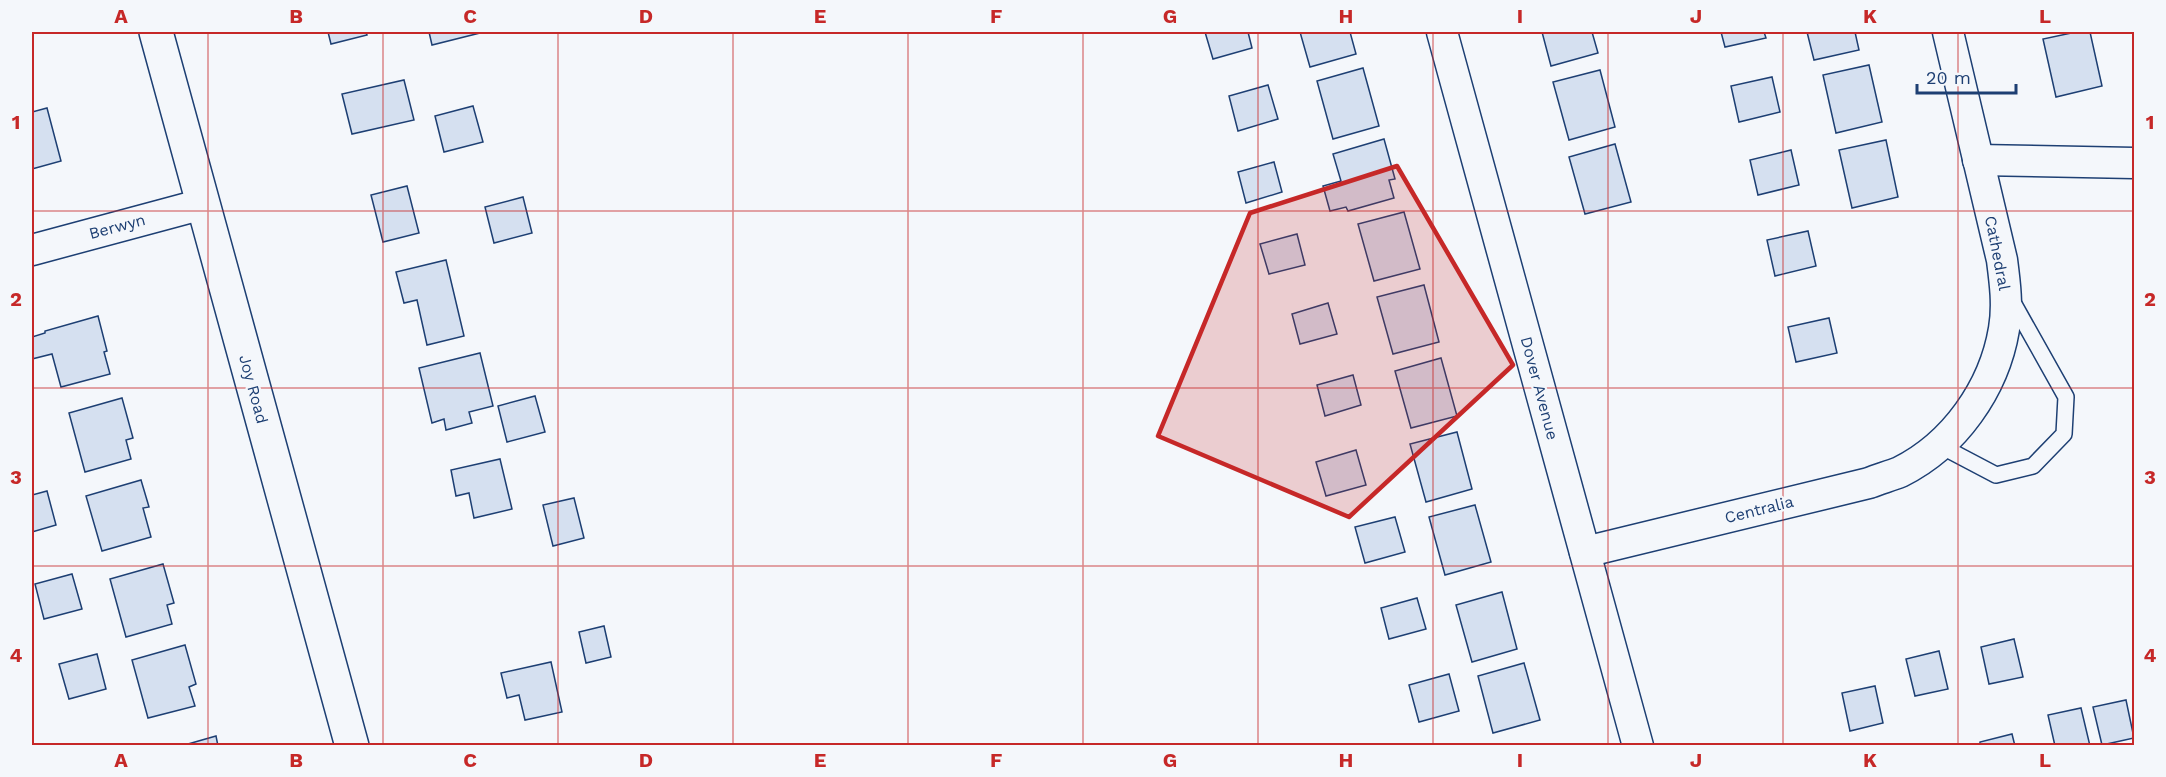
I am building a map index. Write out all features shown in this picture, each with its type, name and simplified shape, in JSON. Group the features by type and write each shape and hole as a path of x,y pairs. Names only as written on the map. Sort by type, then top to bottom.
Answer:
{"main road":[{"name":"Joy Road","path":"156,32 352,746"}],"street":[{"name":"Dover Avenue","path":"1442,32 1638,746"},
{"name":"Cathedral","path":"1934,449 1959,425 1981,396 1996,363 2005,328 2006,291 2002,260 1948,32"},
{"path":"1978,160 2134,163"},
{"name":"Berwyn","path":"32,250 203,204"},
{"name":"Centralia","path":"1585,552 1869,483 1899,472 1934,449"}],"lane":[{"path":"1934,449 1996,475 2032,466 2064,434 2066,397 2006,291"}],"highlighted area":[{"path":"1397,166 1513,365 1349,517 1158,436 1250,213"}],"building":[{"path":"328,32 366,32 367,35 331,44"},
{"path":"429,32 484,32 432,45"},
{"path":"1205,32 1248,32 1252,48 1213,59"},
{"path":"1300,32 1350,32 1356,54 1310,67"},
{"path":"1542,32 1592,32 1598,53 1551,66"},
{"path":"1721,32 1764,32 1766,38 1725,47"},
{"path":"1807,32 1855,32 1859,50 1814,60"},
{"path":"2076,32 2090,32 2102,86 2056,97 2043,39"},
{"path":"1869,65 1882,122 1836,133 1823,75"},
{"path":"1363,68 1379,126 1333,139 1317,81"},
{"path":"1600,70 1615,127 1569,140 1553,82"},
{"path":"1772,77 1780,112 1739,122 1731,86"},
{"path":"404,80 414,120 352,134 342,94"},
{"path":"1268,85 1278,119 1238,131 1229,96"},
{"path":"473,106 483,142 444,152 435,116"},
{"path":"47,108 61,161 32,169 32,112"},
{"path":"1384,139 1395,179 1389,180 1394,198 1348,211 1346,207 1330,211 1323,186 1341,181 1333,154"},
{"path":"1886,140 1898,197 1852,208 1839,150"},
{"path":"1615,144 1631,202 1585,214 1569,157"},
{"path":"1791,150 1799,185 1758,195 1750,160"},
{"path":"1274,162 1282,192 1246,203 1238,172"},
{"path":"407,186 419,233 383,242 371,195"},
{"path":"523,197 532,233 494,243 485,207"},
{"path":"1404,212 1420,269 1374,281 1358,224"},
{"path":"1808,231 1816,266 1775,276 1767,240"},
{"path":"1297,234 1305,265 1269,274 1260,244"},
{"path":"446,260 464,336 427,345 417,300 404,303 396,272"},
{"path":"1424,285 1439,342 1393,354 1377,297"},
{"path":"1328,303 1337,334 1300,344 1292,314"},
{"path":"98,316 110,374 61,387 52,354 32,359 32,337"},
{"path":"1829,318 1837,353 1796,362 1788,327"},
{"path":"480,353 493,406 469,412 472,423 446,430 444,419 432,423 419,368"},
{"path":"1441,358 1457,416 1411,428 1395,371"},
{"path":"1353,375 1361,405 1325,416 1317,385"},
{"path":"535,396 545,432 507,442 498,406"},
{"path":"122,398 133,438 126,440 131,459 85,472 69,413"},
{"path":"1457,432 1472,489 1426,502 1410,444"},
{"path":"1356,450 1366,485 1326,496 1316,462"},
{"path":"500,459 512,509 474,518 469,493 456,496 451,470"},
{"path":"141,480 149,507 143,508 151,537 102,551 86,496"},
{"path":"47,491 56,525 32,532 32,495"},
{"path":"574,498 584,538 553,546 543,505"},
{"path":"1475,505 1491,562 1445,575 1429,517"},
{"path":"1395,517 1405,552 1365,563 1355,527"},
{"path":"163,564 174,603 167,605 172,624 126,637 110,579"},
{"path":"72,574 82,609 44,619 35,584"},
{"path":"1502,592 1517,649 1472,662 1456,605"},
{"path":"1417,598 1426,629 1389,639 1381,608"},
{"path":"604,626 611,657 586,663 579,632"},
{"path":"2014,639 2023,677 1989,684 1981,647"},
{"path":"185,645 196,684 189,687 195,706 148,718 132,660"},
{"path":"1939,651 1948,689 1915,696 1906,659"},
{"path":"97,654 106,689 69,699 59,664"},
{"path":"551,662 562,712 525,720 519,695 507,698 501,673"},
{"path":"1524,663 1540,720 1493,733 1478,676"},
{"path":"1449,674 1459,711 1419,722 1409,685"},
{"path":"1875,686 1883,723 1850,731 1842,693"},
{"path":"2126,700 2134,738 2102,745 2093,707"},
{"path":"2081,708 2090,746 2055,746 2048,715"},
{"path":"2012,734 2015,746 1980,746 1980,742"},
{"path":"216,736 218,746 181,746"}]}
